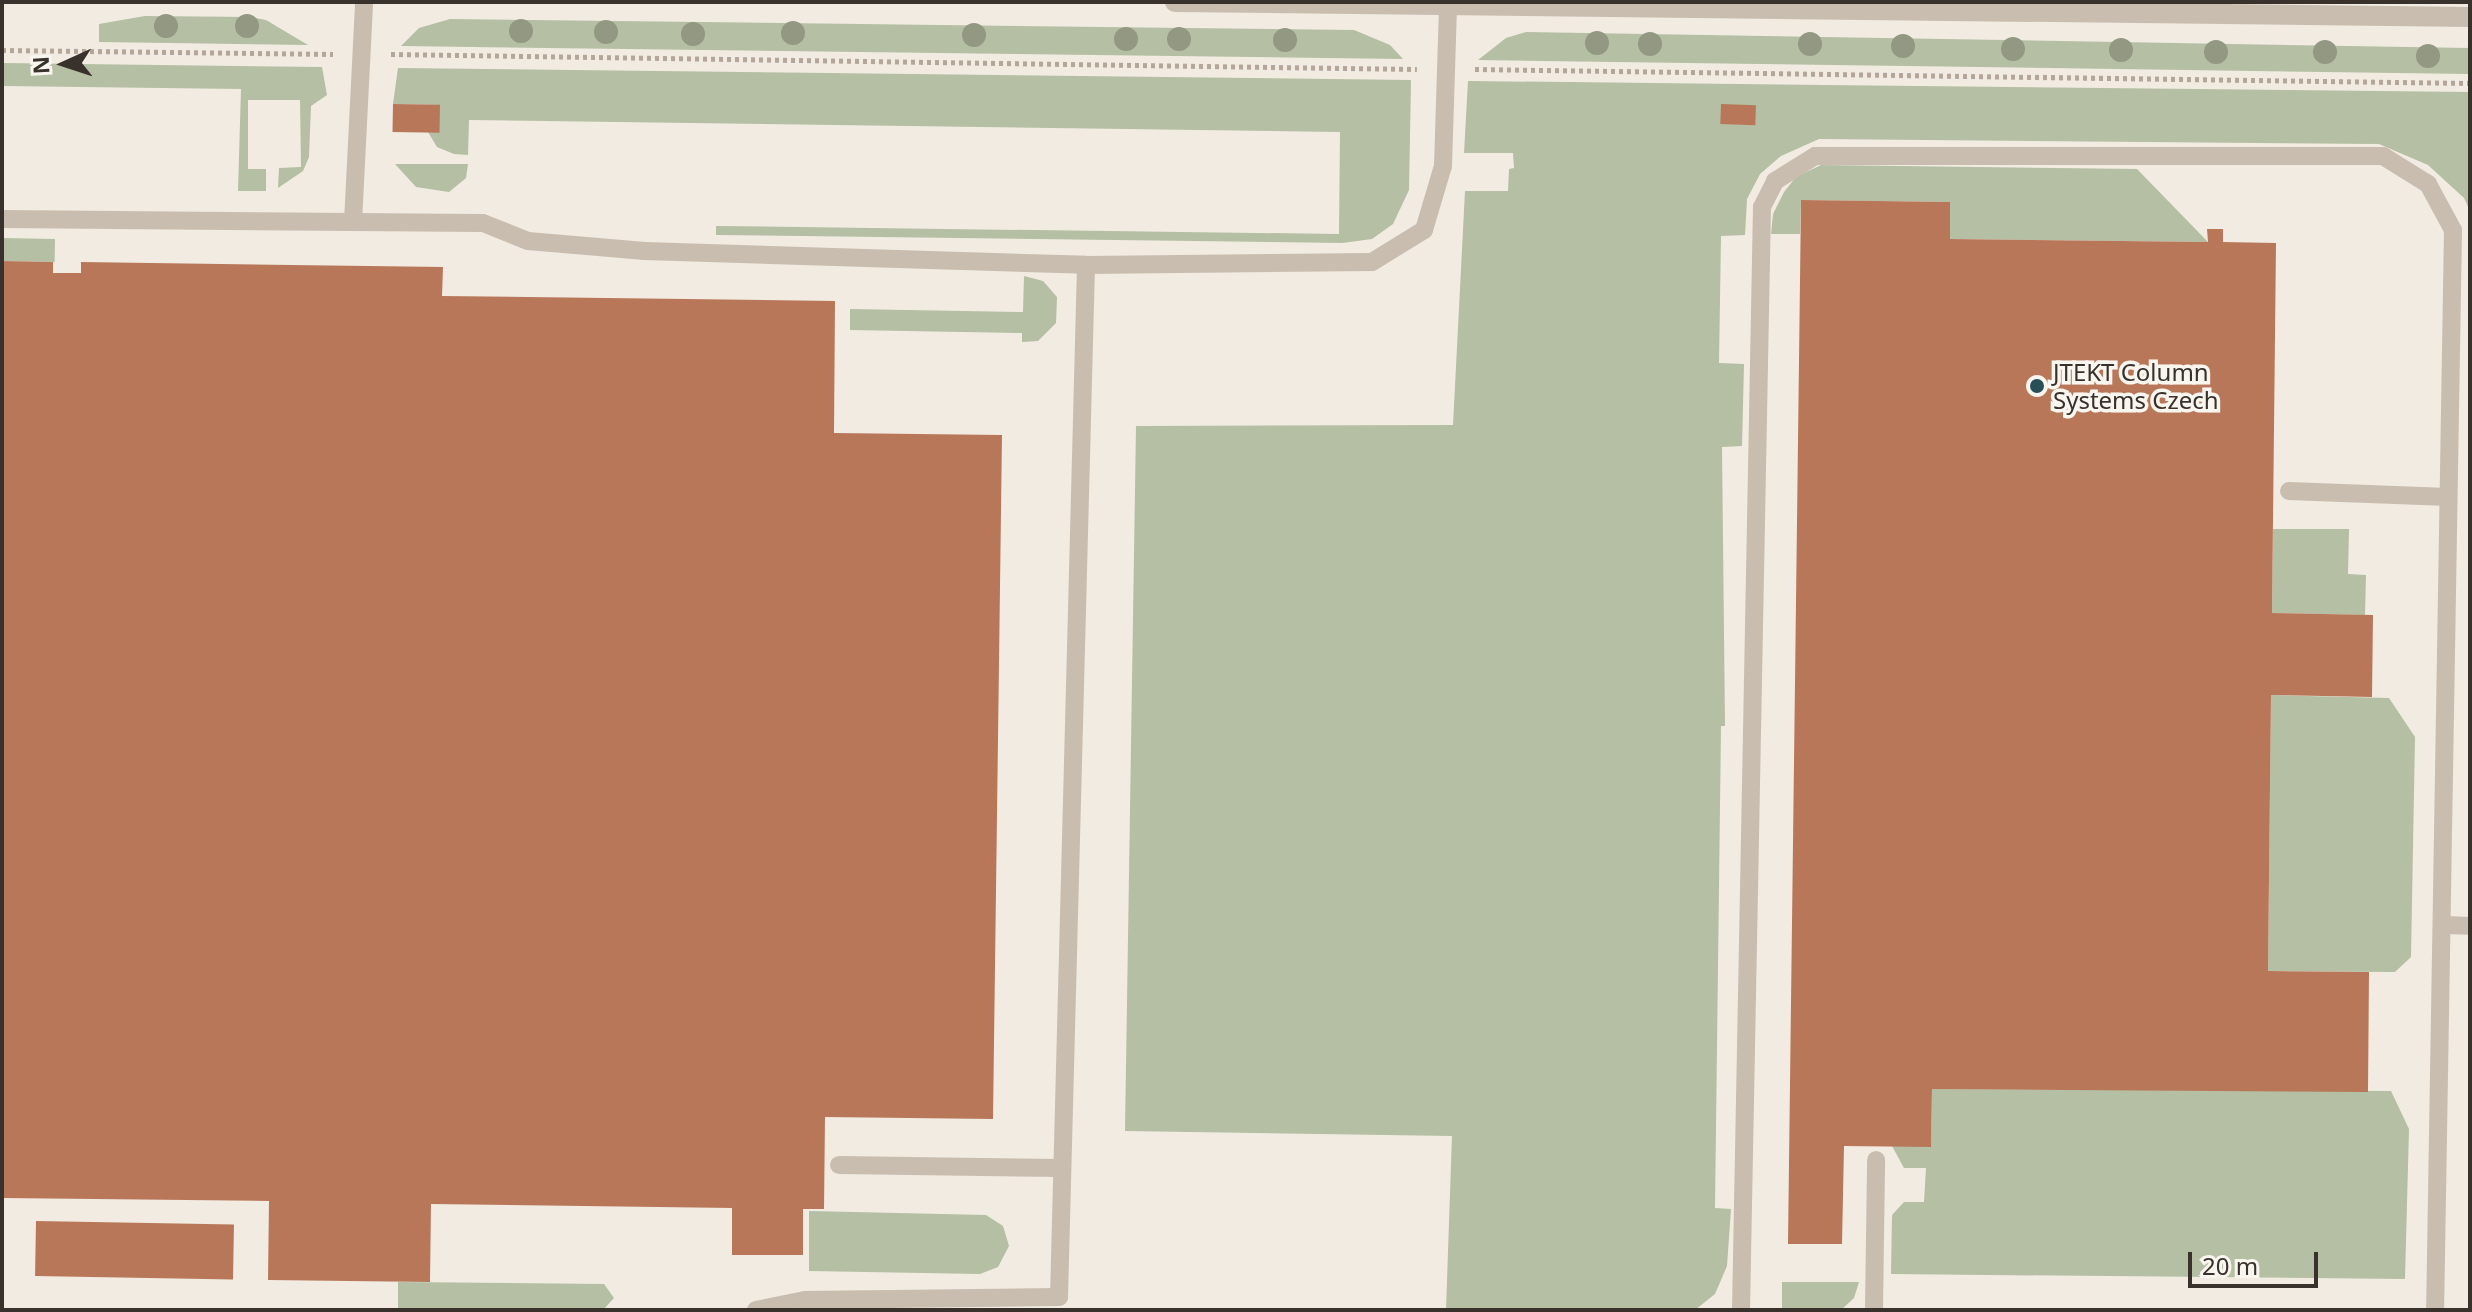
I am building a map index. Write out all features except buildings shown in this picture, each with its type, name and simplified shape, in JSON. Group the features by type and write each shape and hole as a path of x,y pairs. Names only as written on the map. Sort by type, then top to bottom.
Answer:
{"street":[{"path":"1175,2 2092,7 2470,17"}],"lane":[{"path":"353,222 364,2"},
{"path":"2,219 483,223 528,241 645,251 1086,265 1372,262 1424,230 1443,166 1448,5"},
{"path":"1741,1310 1762,207 1775,181 1815,156 2383,156 2428,184 2453,230 2445,925 2435,1310"},
{"path":"756,1310 805,1300 1059,1297 1086,265"},
{"path":"2289,491 2448,497"},
{"path":"2445,925 2470,926"},
{"path":"1874,1310 1876,1160"},
{"path":"839,1165 1062,1168"}],"path":[{"path":"2,50 2470,83"}],"green space":[{"path":"145,16 250,17 266,20 308,45 99,42 99,24"},
{"path":"450,19 1354,30 1390,45 1403,59 401,46 419,28"},
{"path":"1526,32 2470,48 2470,74 1478,60 1506,38"},
{"path":"2,63 322,67 327,95 311,106 309,157 303,171 278,188 279,168 301,167 300,100 248,100 248,169 266,169 266,191 238,191 241,89 2,86"},
{"path":"398,68 1411,80 1409,190 1393,224 1372,239 1342,243 716,235 716,226 1339,234 1340,132 469,120 468,155 454,154 437,147 428,132 439,105 393,104"},
{"path":"1468,81 2470,92 2470,211 2464,198 2428,165 2379,144 1819,139 1781,156 1760,174 1747,199 1745,235 1721,236 1719,363 1744,364 1742,446 1722,447 1725,726 1721,726 1715,1208 1731,1209 1727,1266 1715,1294 1695,1310 1446,1310 1452,1136 1125,1131 1136,426 1453,425 1465,191 1508,191 1509,169 1514,168 1513,153 1464,153"},
{"path":"395,164 468,164 466,178 449,192 416,187"},
{"path":"1821,165 2137,169 2208,242 1950,239 1950,202 1801,200 1800,234 1771,234 1773,214 1784,192 1796,177"},
{"path":"2,238 55,239 55,262 2,261"},
{"path":"1024,276 1043,281 1057,297 1056,323 1038,341 1022,342 1022,333 850,330 850,309 1023,312"},
{"path":"2273,529 2349,529 2348,574 2366,575 2365,615 2272,613"},
{"path":"2271,695 2389,698 2415,737 2411,957 2395,972 2268,971"},
{"path":"1932,1089 2391,1091 2409,1129 2405,1279 1891,1274 1892,1215 1904,1202 1924,1202 1926,1168 1904,1168 1892,1146 1931,1146"},
{"path":"809,1211 986,1215 1003,1226 1009,1246 998,1267 980,1274 809,1271"},
{"path":"398,1282 604,1284 614,1298 603,1310 398,1308"},
{"path":"1782,1282 1859,1282 1854,1298 1841,1310 1782,1310"}],"place":[{"name":"JTEKT Column Systems Czech","path":"2037,386"}]}
